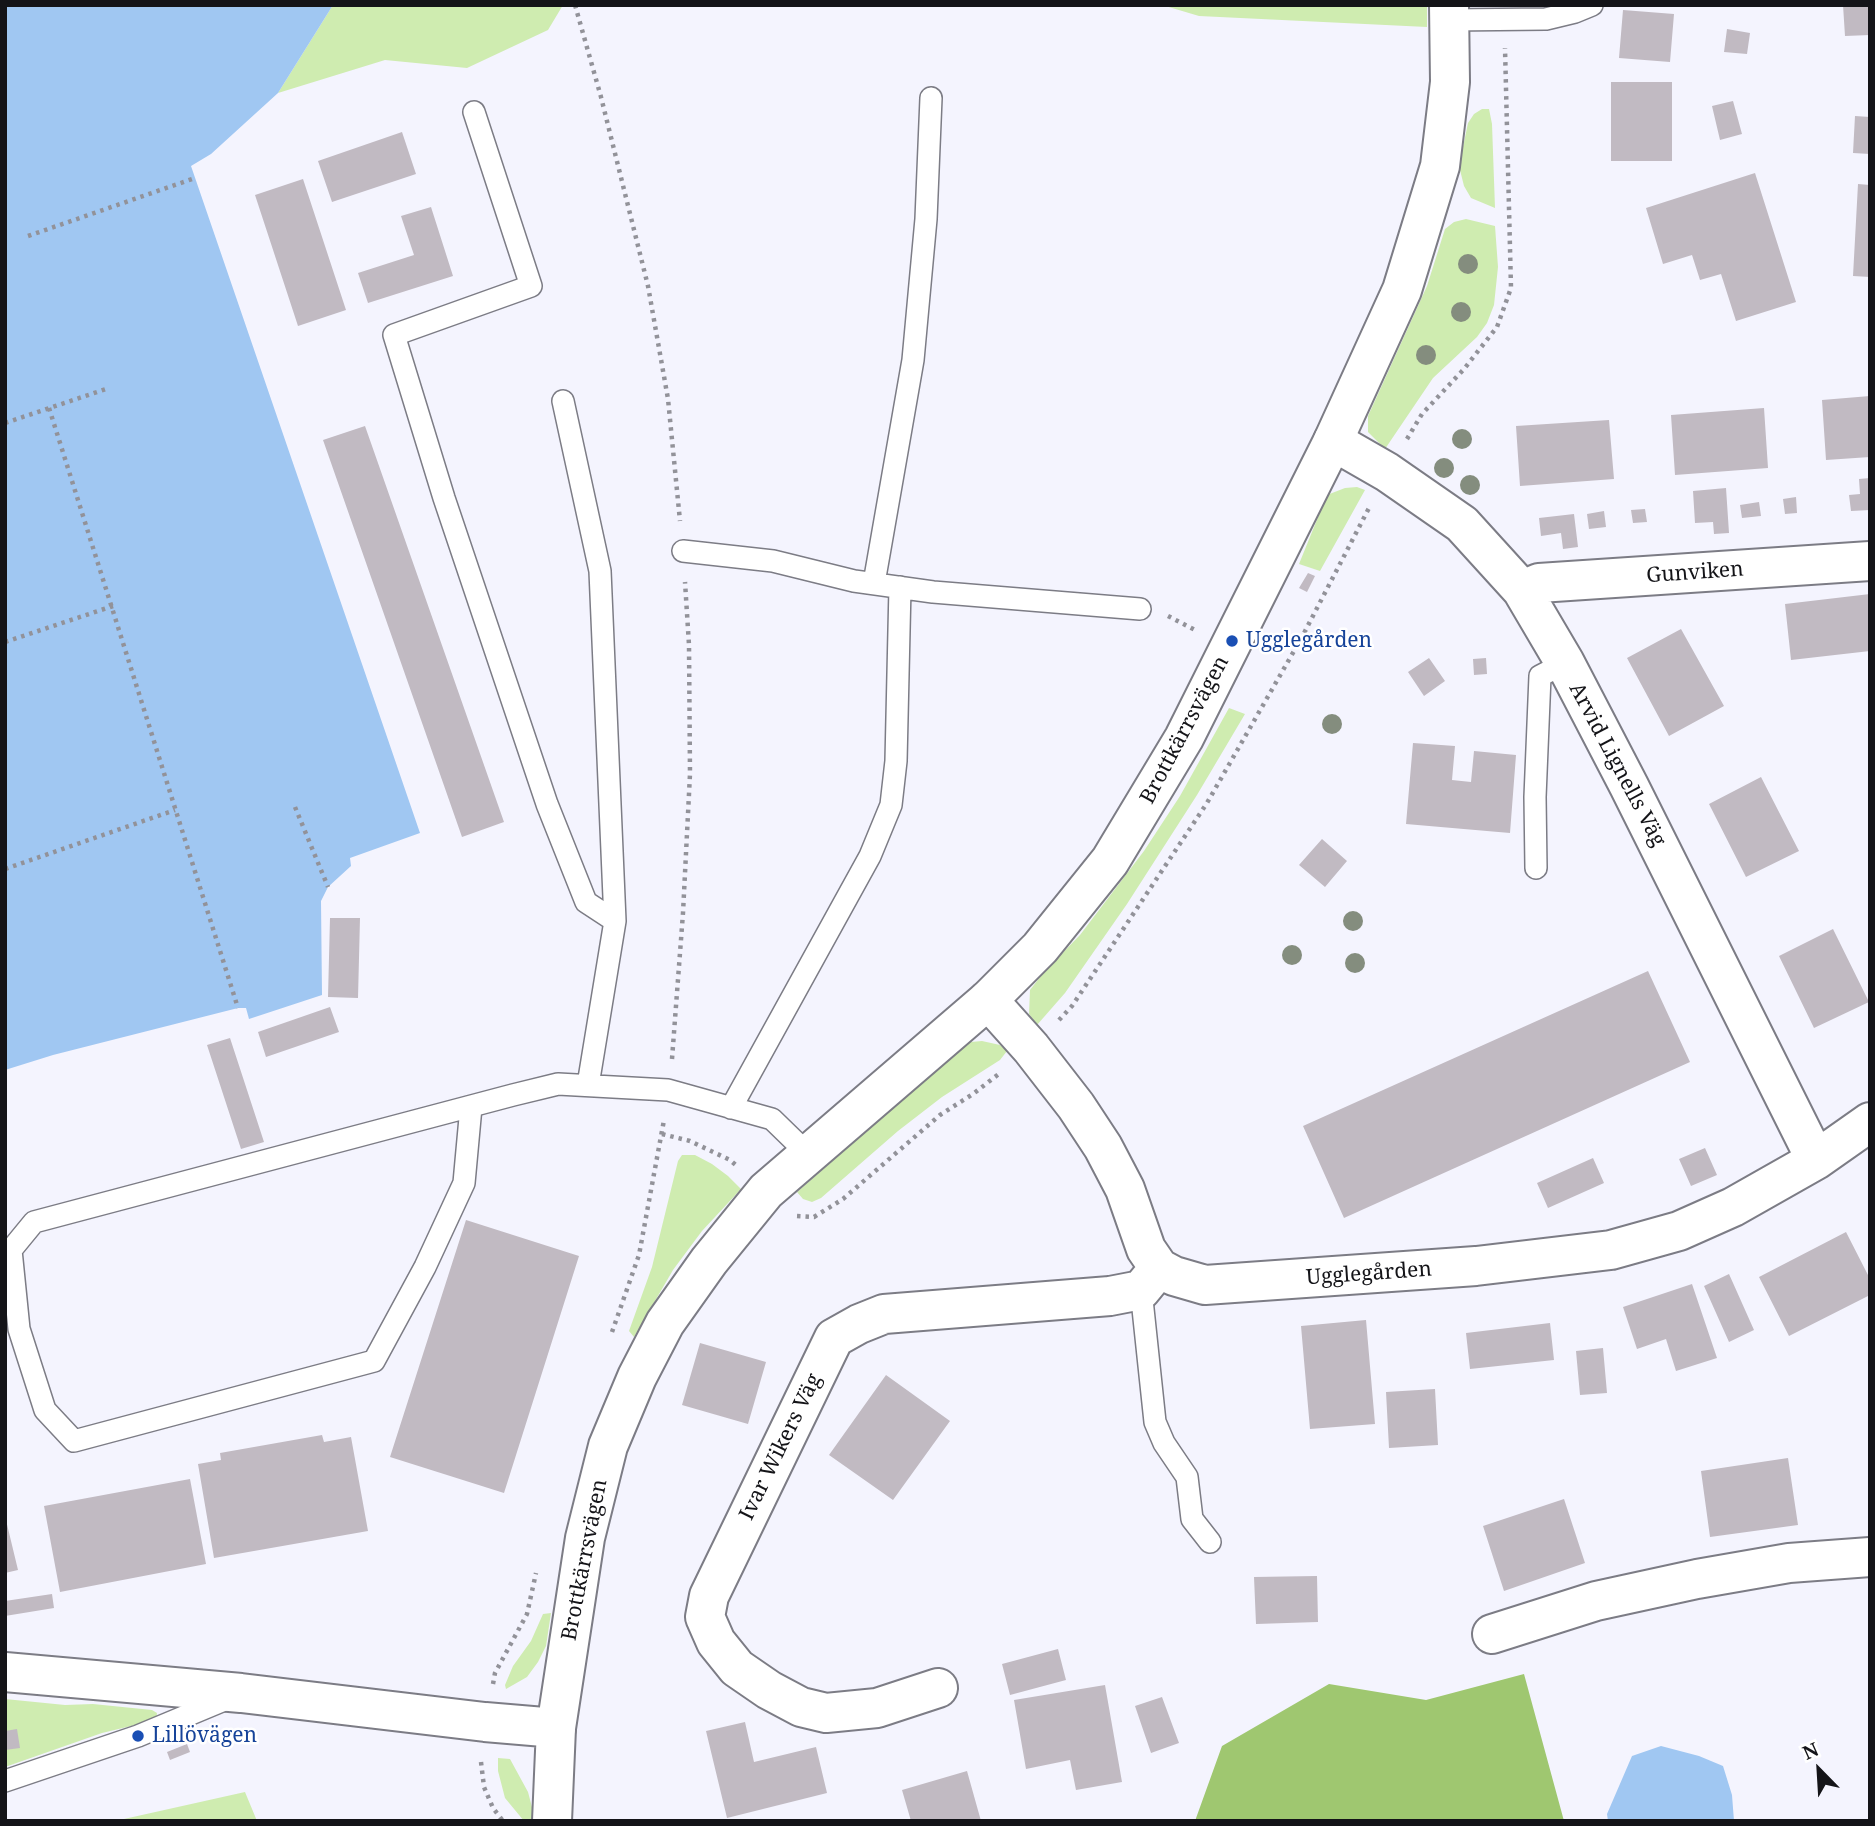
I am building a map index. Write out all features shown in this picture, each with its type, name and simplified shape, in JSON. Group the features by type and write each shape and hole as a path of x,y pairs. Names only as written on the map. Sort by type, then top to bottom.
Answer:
{"street":[{"name":"Brottkärrsvägen","path":"552,1821 556,1728 585,1538 608,1446 637,1377 665,1323 709,1261 766,1191 988,1000 1040,948 1110,861 1151,796 1184,738 1332,441 1402,290 1440,166 1450,82 1449,13"},
{"name":"Arvid Lignells Väg","path":"1332,441 1387,472 1462,524 1522,590 1565,663 1658,843 1816,1160"},
{"name":"Gunviken","path":"1522,590 1539,583 1870,561"},
{"path":"988,1000 1031,1048 1103,1147 1125,1189 1146,1249 1150,1279"},
{"name":"Ugglegården","path":"1150,1279 1174,1276 1205,1284 1476,1266 1611,1250 1679,1230 1733,1207 1816,1160 1870,1122"},
{"name":"Ivar Wikers Väg","path":"938,1688 877,1708 826,1713 801,1707 769,1690 737,1668 716,1642 705,1617 709,1596 835,1338 884,1314 1110,1296 1150,1279"},
{"path":"1492,1634 1596,1601 1697,1579 1789,1563 1870,1557"},
{"path":"5,1672 241,1693 556,1728"}],"lane":[{"path":"1449,13 1546,19 1592,5"},
{"path":"874,583 914,360 926,219 931,98"},
{"path":"474,112 531,286 394,335 444,498 547,804 586,902 615,920"},
{"path":"564,401 600,571 615,920 588,1085"},
{"path":"682,551 773,561 900,587 1020,601 1140,609"},
{"path":"732,1108 870,856 891,805 896,761 900,587"},
{"path":"1536,868 1535,797 1540,676 1565,663"},
{"path":"471,1107 464,1183 425,1267 374,1361 74,1441 45,1410 19,1329 11,1250 34,1222 558,1084 668,1090 772,1119 809,1155"},
{"path":"1150,1279 1155,1422 1164,1443 1187,1476 1192,1519 1210,1542"},
{"path":"5,1781 138,1736 241,1693"}],"path":[{"path":"575,5 648,286 668,399 689,645 690,774 682,927 668,1090 639,1255"},
{"path":"28,236 195,178"},
{"path":"5,423 106,388"},
{"path":"49,408 239,1008"},
{"path":"5,642 113,606"},
{"path":"295,807 328,887"},
{"path":"5,869 175,810"}],"green space":[{"path":"333,5 563,5 548,30 467,68 385,60 278,93"},
{"path":"1162,5 1427,5 1427,27 1199,16"},
{"path":"1482,109 1489,109 1492,124 1495,208 1471,198 1464,186 1459,166 1468,123 1474,114"},
{"path":"1466,219 1495,226 1498,267 1494,305 1487,323 1477,337 1433,378 1385,449 1368,432 1368,416 1427,286 1445,229 1454,222"},
{"path":"1357,487 1365,490 1320,571 1299,564 1327,495 1345,488"},
{"path":"1229,708 1245,714 1197,795 1127,904 1065,993 1037,1025 1029,1014 1030,990 1080,935 1144,851 1180,796"},
{"path":"982,1041 1000,1045 1007,1051 1000,1060 942,1097 898,1131 821,1198 812,1202 803,1199 797,1192 961,1048 971,1042"},
{"path":"682,1155 695,1155 712,1164 741,1189 702,1231 673,1270 634,1337 629,1331 652,1267 678,1161"},
{"path":"551,1613 546,1646 538,1662 527,1677 506,1689 505,1685 513,1666 531,1641 543,1614"},
{"path":"1524,1674 1564,1821 1195,1821 1222,1746 1329,1684 1426,1700"},
{"path":"5,1699 65,1705 93,1704 152,1710 157,1713 156,1720 102,1733 5,1767"},
{"path":"498,1758 510,1759 528,1792 533,1811 532,1821 524,1821 505,1798 498,1771"},
{"path":"245,1792 257,1821 115,1821"}],"water":[{"path":"5,5 333,5 278,93 211,154 191,166 420,833 350,858 351,866 328,887 321,901 322,995 249,1019 246,1008 238,1008 53,1055 5,1070"},
{"path":"1661,1746 1699,1756 1723,1766 1732,1795 1734,1821 1608,1821 1607,1814 1632,1756"}],"building":[{"path":"1843,5 1870,5 1870,35 1845,36"},
{"path":"1623,10 1674,14 1670,62 1619,58"},
{"path":"1727,29 1750,33 1747,54 1724,52"},
{"path":"1611,82 1672,82 1672,161 1611,161"},
{"path":"1733,101 1742,134 1720,140 1712,106"},
{"path":"1855,116 1870,117 1870,154 1853,153"},
{"path":"402,132 416,174 332,202 318,161"},
{"path":"1755,173 1796,302 1736,321 1721,274 1700,280 1692,255 1663,264 1646,208"},
{"path":"303,179 346,310 298,326 255,195"},
{"path":"1858,184 1870,185 1870,277 1853,276"},
{"path":"431,207 453,276 368,303 358,273 414,255 401,216"},
{"path":"1870,396 1870,457 1826,460 1822,400"},
{"path":"1764,408 1768,468 1675,475 1671,415"},
{"path":"1609,420 1614,479 1520,486 1516,426"},
{"path":"365,426 504,822 462,837 323,440"},
{"path":"1870,478 1870,510 1851,511 1849,495 1860,494 1859,479"},
{"path":"1726,488 1729,533 1714,534 1713,522 1695,523 1693,491"},
{"path":"1796,497 1797,513 1785,514 1783,499"},
{"path":"1759,502 1761,516 1742,518 1740,505"},
{"path":"1645,509 1647,522 1633,523 1631,510"},
{"path":"1604,511 1606,527 1589,529 1587,514"},
{"path":"1574,514 1578,547 1563,549 1561,533 1541,536 1539,518"},
{"path":"1308,573 1315,576 1307,592 1299,588"},
{"path":"1870,594 1870,651 1791,660 1785,604"},
{"path":"1681,629 1724,706 1669,736 1627,658"},
{"path":"1429,658 1445,681 1424,696 1408,672"},
{"path":"1486,658 1487,674 1474,675 1473,659"},
{"path":"1413,743 1455,746 1452,780 1471,782 1474,751 1516,755 1510,833 1406,824"},
{"path":"1761,777 1799,851 1746,877 1709,804"},
{"path":"1322,839 1347,861 1325,887 1299,865"},
{"path":"330,918 360,918 358,998 328,997"},
{"path":"1833,929 1869,1002 1814,1028 1779,956"},
{"path":"1648,971 1690,1062 1344,1218 1303,1126"},
{"path":"330,1007 339,1032 266,1057 258,1032"},
{"path":"230,1038 264,1142 241,1149 207,1045"},
{"path":"1705,1148 1717,1175 1691,1186 1679,1159"},
{"path":"1593,1158 1604,1183 1548,1208 1537,1183"},
{"path":"466,1220 579,1256 504,1493 390,1457"},
{"path":"1846,1232 1870,1279 1870,1295 1789,1336 1759,1277"},
{"path":"1729,1274 1754,1330 1729,1342 1704,1286"},
{"path":"1692,1284 1717,1358 1676,1371 1666,1339 1637,1349 1623,1307"},
{"path":"1366,1320 1375,1424 1310,1429 1301,1326"},
{"path":"1550,1323 1554,1360 1470,1369 1466,1333"},
{"path":"700,1343 766,1362 748,1424 682,1405"},
{"path":"1603,1348 1607,1393 1580,1395 1576,1351"},
{"path":"886,1375 950,1421 893,1500 829,1455"},
{"path":"1435,1389 1438,1445 1389,1448 1386,1392"},
{"path":"322,1435 324,1442 351,1437 368,1531 214,1558 198,1464 221,1460 220,1453"},
{"path":"1788,1458 1798,1525 1710,1537 1701,1471"},
{"path":"190,1479 206,1564 60,1592 44,1506"},
{"path":"1564,1499 1585,1563 1504,1591 1483,1526"},
{"path":"5,1516 18,1570 5,1573"},
{"path":"1317,1576 1318,1622 1256,1624 1254,1577"},
{"path":"52,1594 54,1608 5,1616 5,1601"},
{"path":"1058,1649 1066,1680 1010,1695 1002,1664"},
{"path":"1105,1685 1122,1782 1076,1790 1070,1760 1026,1769 1014,1700"},
{"path":"1162,1697 1179,1743 1151,1753 1135,1706"},
{"path":"745,1722 754,1762 816,1747 827,1793 727,1818 706,1731"},
{"path":"17,1729 20,1748 5,1750 5,1731"},
{"path":"187,1744 190,1752 170,1760 167,1752"},
{"path":"967,1771 981,1821 911,1821 902,1790"}],"place":[{"name":"Ugglegården","path":"1232,641"},
{"name":"Lillövägen","path":"138,1736"}]}
